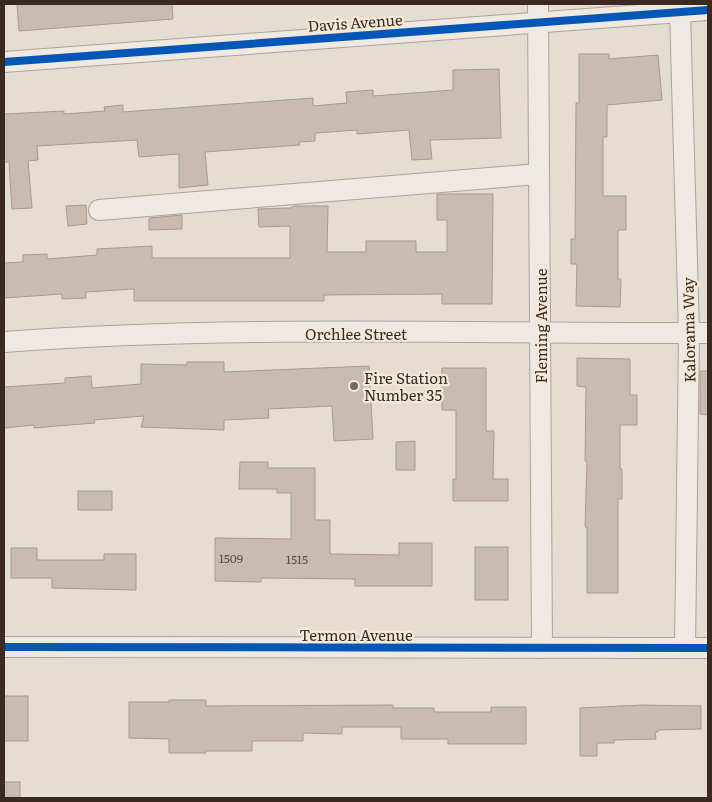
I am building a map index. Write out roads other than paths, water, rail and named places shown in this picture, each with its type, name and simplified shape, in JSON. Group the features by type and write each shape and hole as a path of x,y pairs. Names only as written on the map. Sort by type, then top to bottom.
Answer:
{"street":[{"name":"Davis Avenue","path":"4,62 538,13 680,12 708,10"},
{"name":"Kalorama Way","path":"680,12 698,333 685,648"},
{"name":"Fleming Avenue","path":"538,13 542,648"},
{"path":"99,210 539,174"},
{"name":"Orchlee Street","path":"4,342 195,333 698,333"},
{"name":"Termon Avenue","path":"4,647 708,648"}],"place":[{"name":"Fire Station Number 35","path":"354,386"}]}
